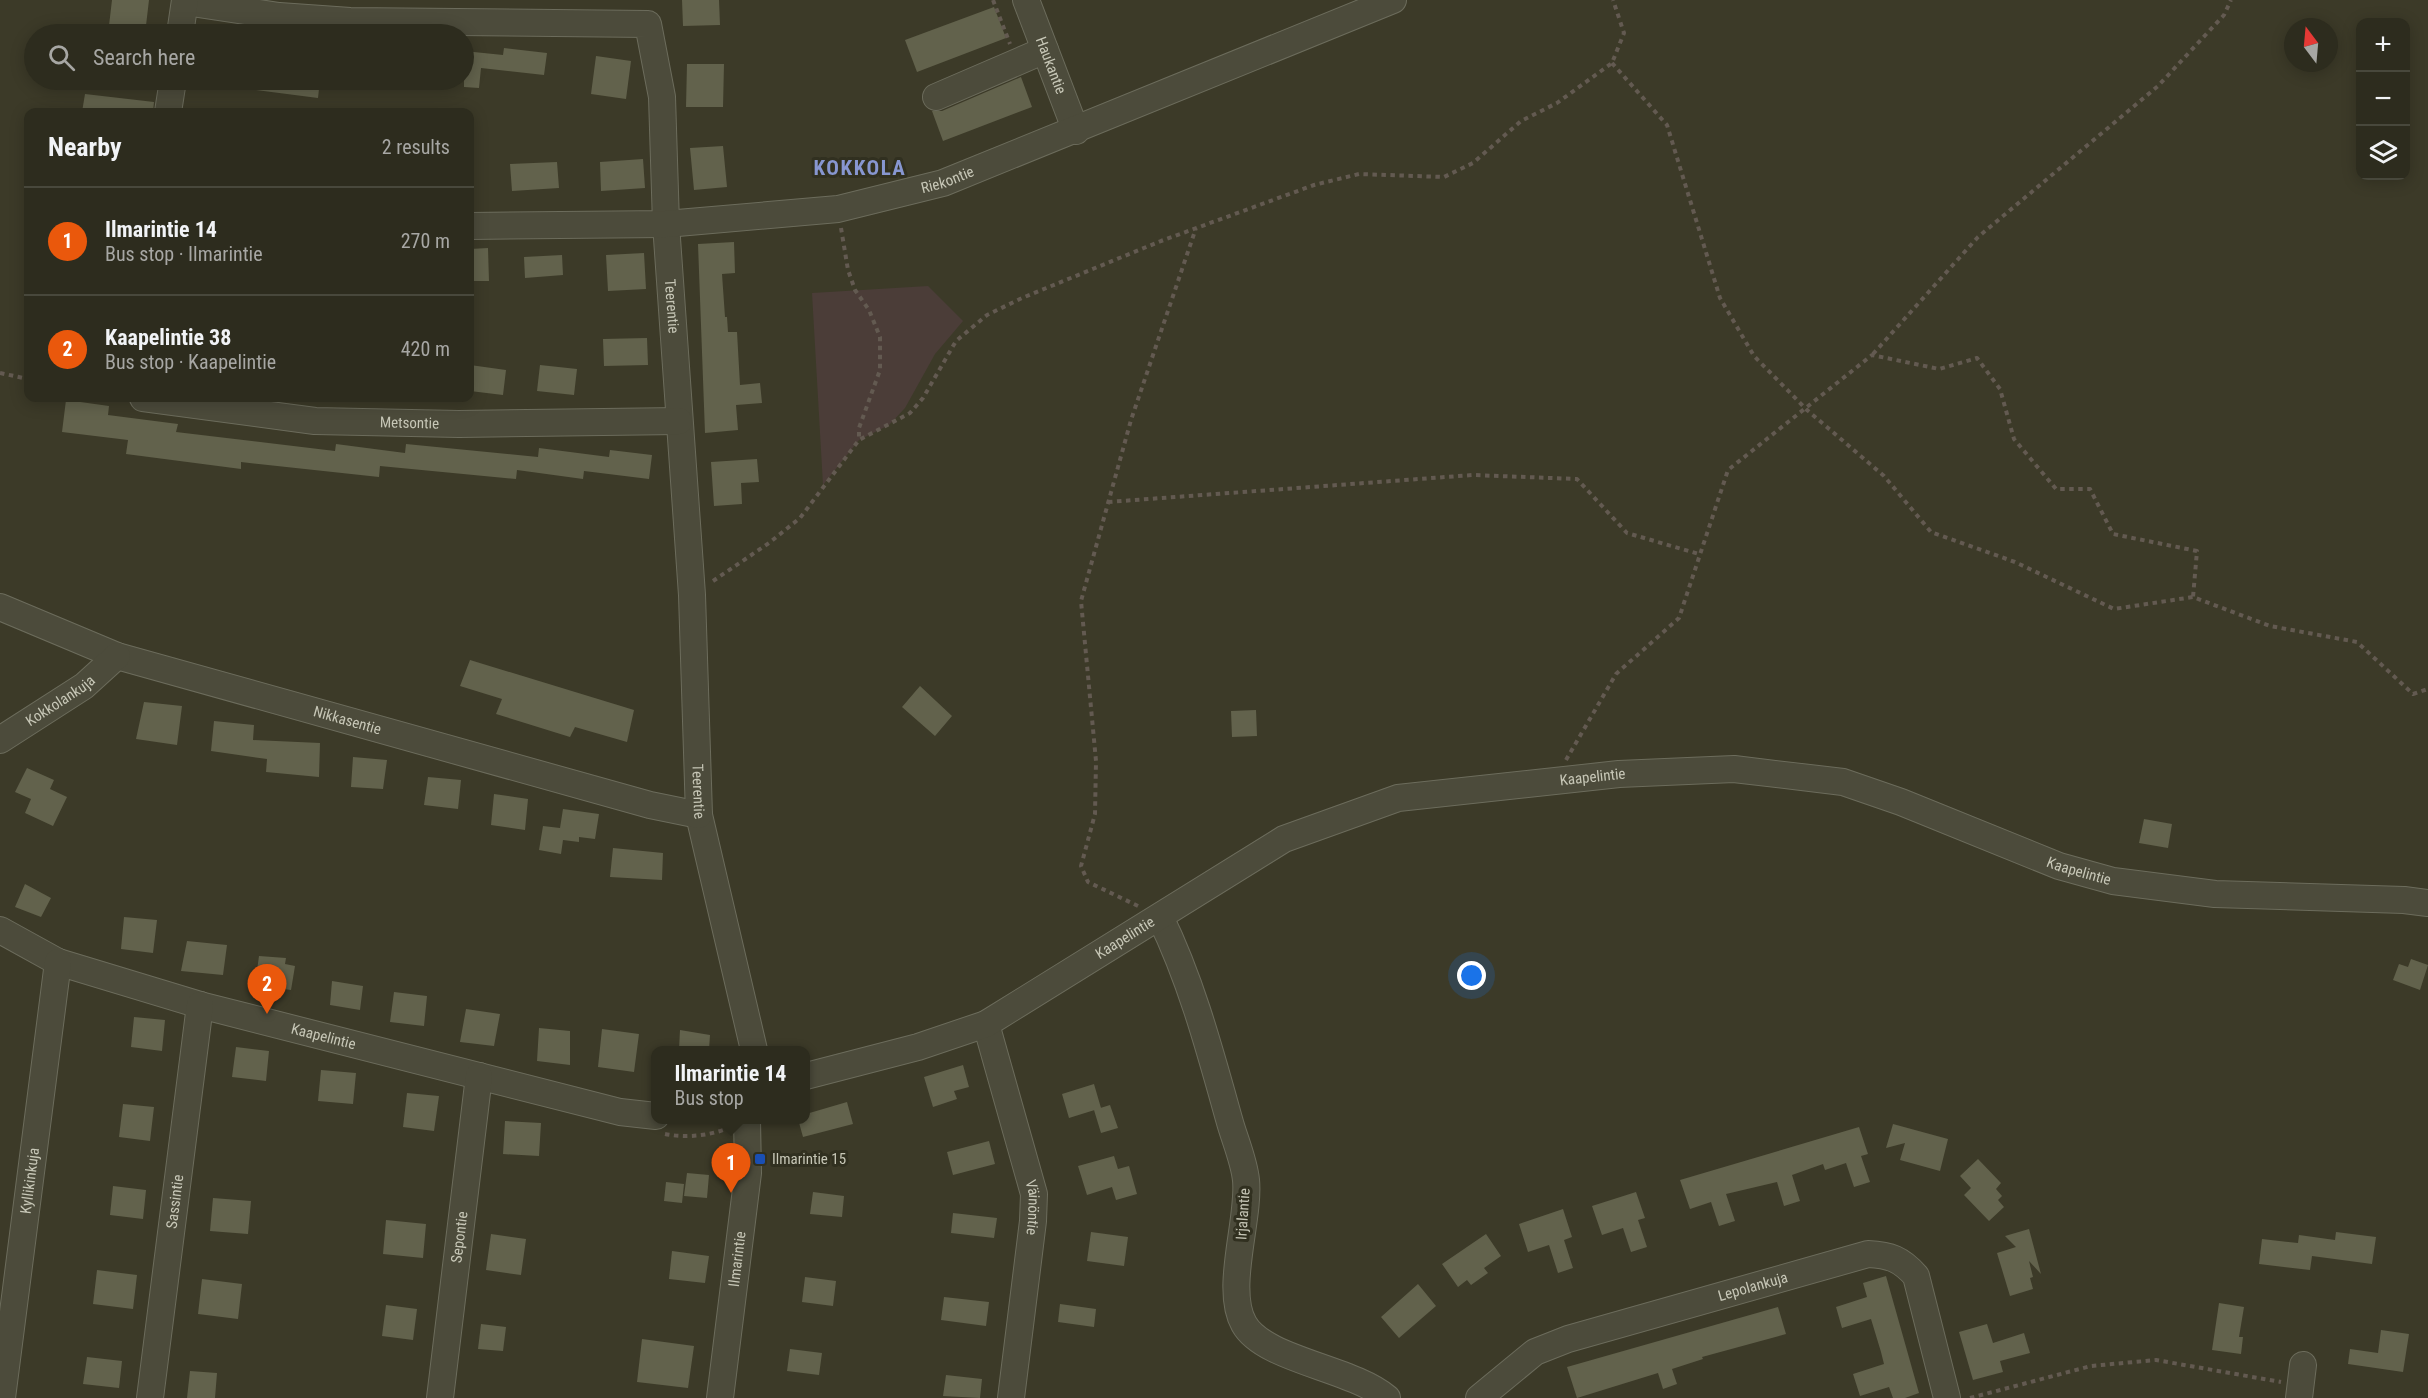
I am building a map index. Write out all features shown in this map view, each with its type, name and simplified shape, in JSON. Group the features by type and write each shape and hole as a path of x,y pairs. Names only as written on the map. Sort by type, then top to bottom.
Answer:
{"street":[{"name":"Haukantie","path":"1026,0 1076,131"},
{"name":"Riekontie","path":"474,226 666,224 838,209 943,183 1076,131 1393,0"},
{"path":"182,24 185,1"},
{"name":"Teerentie","path":"185,1 279,16 350,21 648,24 662,97 666,224 692,595 699,815 753,1046"},
{"path":"936,97 1045,50"},
{"path":"169,108 171,90"},
{"name":"Metsontie","path":"173,402 315,421 459,424 679,421"},
{"name":"Nikkasentie","path":"0,608 117,656 650,805 699,815"},
{"name":"Kokkolankuja","path":"0,740 84,686 117,656"},
{"name":"Kaapelintie","path":"810,1075 918,1047 986,1024 1284,839 1398,798 1619,774 1734,769 1843,782 1901,802 2060,866 2113,881 2215,894 2404,900 2428,903"},
{"name":"Irjalantie","path":"1160,917 1180,962 1221,1088 1246,1180 1237,1298 1244,1324 1256,1337 1288,1355 1347,1375 1374,1387 1387,1398"},
{"name":"Kaapelintie","path":"0,930 58,962 200,1005 620,1112 651,1115"},
{"name":"Kyllikinkuja","path":"2,1398 58,962"},
{"name":"Sassintie","path":"150,1398 200,1005"},
{"name":"Väinöntie","path":"986,1024 1034,1194 1033,1221 1011,1398"},
{"name":"Sepontie","path":"440,1398 479,1076"},
{"name":"Ilmarintie","path":"720,1398 748,1173 747,1124"},
{"name":"Lepolankuja","path":"1479,1398 1535,1352 1568,1339 1868,1254 1890,1255 1906,1265 1916,1276 1947,1398"}],"path":[{"path":"993,0 1016,63"},
{"path":"692,595 769,543 800,518 860,440 910,413 923,398 957,341 987,315 1022,298 1196,228 1314,185 1359,174 1444,177 1473,163 1521,121 1557,103 1612,63 1624,33 1613,0"},
{"path":"1554,781 1616,674 1679,618 1728,470 1807,410 1872,355 1978,237 2158,86 2224,15 2231,0"},
{"path":"1612,63 1667,125 1720,298 1754,356 1807,410 1884,476 1931,532 2015,562 2114,609 2193,597 2270,626 2357,642 2413,694 2428,689"},
{"path":"838,209 848,270 855,290 869,310 880,337 880,370 859,428 860,440"},
{"path":"1160,917 1088,882 1081,866 1095,814 1096,761 1081,601 1131,420 1196,228"},
{"path":"1872,355 1939,369 1977,358 2000,389 2014,439 2056,489 2090,489 2113,534 2197,551 2193,597"},
{"path":"0,373 24,378"},
{"path":"1108,502 1473,475 1577,479 1627,533 1699,554"},
{"path":"1970,1398 2091,1366 2156,1360 2301,1383"}],"shaded area":[{"path":"928,286 963,321 935,354 905,408 889,425 859,440 823,485 812,293"}],"building":[{"path":"112,0 149,0 146,24 109,24"},
{"path":"682,0 719,0 720,25 683,26"},
{"path":"994,7 1006,38 917,72 905,40"},
{"path":"504,48 547,53 544,75 481,68 479,88 474,88 474,52 503,55"},
{"path":"596,56 631,61 626,99 591,94"},
{"path":"687,64 724,64 723,107 686,107"},
{"path":"1021,77 1032,107 943,141 932,111 942,111"},
{"path":"257,90 319,90 318,98"},
{"path":"85,94 154,102 153,108 83,108"},
{"path":"723,146 727,187 694,190 690,148"},
{"path":"643,159 645,188 601,191 600,162"},
{"path":"557,162 559,188 512,191 510,164"},
{"path":"734,242 735,273 722,274 725,317 727,317 728,332 737,332 740,385 760,383 762,403 736,405 738,430 705,433 698,244"},
{"path":"488,248 489,281 474,281 474,249"},
{"path":"644,253 646,289 608,291 606,255"},
{"path":"562,255 563,275 525,278 524,257"},
{"path":"647,338 648,365 604,366 603,339"},
{"path":"540,365 577,369 574,395 537,391"},
{"path":"474,366 506,370 503,395 474,391"},
{"path":"66,402 80,402 109,406 108,415 178,424 176,432 335,451 336,444 405,453 406,444 538,457 539,448 609,457 610,450 652,455 649,479 584,471 583,479 517,470 516,479 380,466 379,477 241,462 241,469 126,454 128,440 62,432"},
{"path":"757,459 759,482 741,483 742,504 714,506 711,462"},
{"path":"470,660 634,710 627,742 575,727 570,737 496,714 502,699 460,686"},
{"path":"920,686 952,716 935,736 902,707"},
{"path":"144,702 182,706 177,745 136,739"},
{"path":"1256,710 1257,736 1232,737 1231,711"},
{"path":"214,721 254,725 253,740 320,743 319,777 266,772 267,759 211,751"},
{"path":"353,757 387,760 383,789 351,787"},
{"path":"27,768 54,780 50,789 67,797 53,826 25,813 31,799 15,792"},
{"path":"428,777 461,780 458,809 424,805"},
{"path":"494,794 528,799 525,830 491,825"},
{"path":"563,809 599,814 595,839 579,837 579,842 563,840 561,854 539,850 543,826 560,828"},
{"path":"2144,819 2172,824 2168,848 2139,843"},
{"path":"613,848 663,853 662,880 610,877"},
{"path":"25,884 51,898 41,917 15,907"},
{"path":"124,917 157,920 153,953 121,949"},
{"path":"187,941 227,945 223,975 181,971"},
{"path":"259,956 286,958 285,964 295,966 291,990 255,985"},
{"path":"2411,959 2428,965 2420,990 2393,980 2399,964 2408,967"},
{"path":"332,981 363,986 360,1010 330,1005"},
{"path":"394,992 427,996 424,1026 390,1022"},
{"path":"466,1009 500,1014 494,1046 460,1042"},
{"path":"134,1017 165,1020 162,1051 131,1047"},
{"path":"539,1028 570,1031 570,1065 537,1061"},
{"path":"602,1029 639,1034 634,1072 598,1067"},
{"path":"680,1030 710,1035 709,1046 679,1046"},
{"path":"236,1047 269,1051 266,1081 232,1077"},
{"path":"963,1065 969,1087 954,1091 957,1099 933,1107 924,1077"},
{"path":"321,1070 356,1073 353,1104 318,1101"},
{"path":"1094,1084 1101,1108 1069,1118 1062,1094"},
{"path":"407,1093 439,1096 434,1131 403,1127"},
{"path":"847,1102 853,1124 803,1137 799,1124 810,1124 810,1113"},
{"path":"123,1104 154,1107 150,1141 119,1137"},
{"path":"1110,1105 1118,1128 1101,1133 1094,1110"},
{"path":"505,1121 541,1123 539,1156 503,1154"},
{"path":"1893,1124 1948,1139 1940,1171 1900,1160 1905,1143 1886,1148"},
{"path":"1859,1127 1868,1154 1861,1156 1870,1182 1854,1187 1846,1163 1825,1170 1823,1164 1792,1175 1800,1201 1784,1206 1777,1182 1726,1194 1735,1221 1719,1226 1711,1202 1690,1209 1680,1180"},
{"path":"989,1141 995,1164 953,1175 947,1152"},
{"path":"1114,1156 1118,1169 1129,1166 1137,1194 1116,1200 1112,1187 1087,1195 1078,1166"},
{"path":"1978,1159 2001,1183 1996,1189 2002,1196 1998,1200 2004,1207 1989,1221 1964,1195 1971,1188 1960,1176"},
{"path":"687,1173 709,1175 707,1198 684,1196"},
{"path":"666,1182 684,1184 682,1203 664,1201"},
{"path":"113,1186 146,1190 143,1219 110,1215"},
{"path":"813,1192 844,1196 842,1217 810,1214"},
{"path":"1636,1192 1645,1218 1638,1220 1647,1247 1631,1252 1623,1228 1602,1235 1592,1206"},
{"path":"213,1198 251,1201 248,1234 210,1231"},
{"path":"1563,1209 1572,1237 1564,1240 1573,1268 1558,1273 1549,1245 1528,1252 1519,1224"},
{"path":"953,1213 997,1218 994,1238 951,1233"},
{"path":"386,1220 426,1224 423,1258 383,1254"},
{"path":"2029,1229 2041,1274 2029,1261 2033,1289 2010,1296 1997,1253 2016,1247 2005,1236"},
{"path":"1091,1232 1128,1237 1124,1266 1087,1261"},
{"path":"2336,1232 2376,1237 2372,1264 2312,1256 2310,1270 2259,1264 2262,1239 2298,1243 2299,1235 2335,1240"},
{"path":"491,1234 526,1239 521,1275 486,1270"},
{"path":"1486,1234 1501,1256 1484,1268 1488,1273 1471,1285 1467,1280 1458,1287 1442,1264"},
{"path":"672,1251 709,1256 705,1283 669,1279"},
{"path":"97,1270 137,1275 133,1309 93,1304"},
{"path":"1886,1276 1919,1393 1905,1398 1893,1398 1889,1387 1860,1396 1853,1374 1884,1364 1881,1352 1871,1319 1842,1328 1836,1307 1867,1297 1863,1283"},
{"path":"805,1277 836,1281 833,1306 802,1302"},
{"path":"202,1279 242,1284 238,1319 198,1314"},
{"path":"1418,1284 1436,1306 1399,1338 1381,1317"},
{"path":"944,1297 989,1302 986,1326 941,1320"},
{"path":"2219,1303 2244,1307 2239,1337 2243,1337 2241,1354 2212,1350"},
{"path":"1060,1304 1096,1309 1094,1327 1058,1322"},
{"path":"386,1305 417,1309 413,1340 382,1336"},
{"path":"1778,1307 1786,1334 1702,1357 1703,1359 1672,1369 1677,1384 1663,1389 1658,1373 1577,1398 1567,1367"},
{"path":"481,1324 506,1327 503,1351 478,1349"},
{"path":"1987,1324 1993,1343 2024,1333 2030,1353 2000,1361 2003,1372 1973,1380 1959,1332"},
{"path":"2381,1330 2409,1334 2403,1372 2348,1364 2350,1349 2378,1353"},
{"path":"642,1339 694,1346 688,1388 637,1382"},
{"path":"790,1349 822,1353 819,1375 787,1371"},
{"path":"87,1357 122,1361 119,1388 83,1384"},
{"path":"190,1371 217,1373 215,1398 187,1398"},
{"path":"946,1375 982,1379 980,1398 943,1396"}],"place":[{"name":"Kaapelintie 38","path":"267,1014"},
{"name":"Ilmarintie 15","path":"760,1159"},
{"name":"Ilmarintie 14","path":"731,1193"}],"district":[{"name":"KOKKOLA","path":"860,168"}]}
